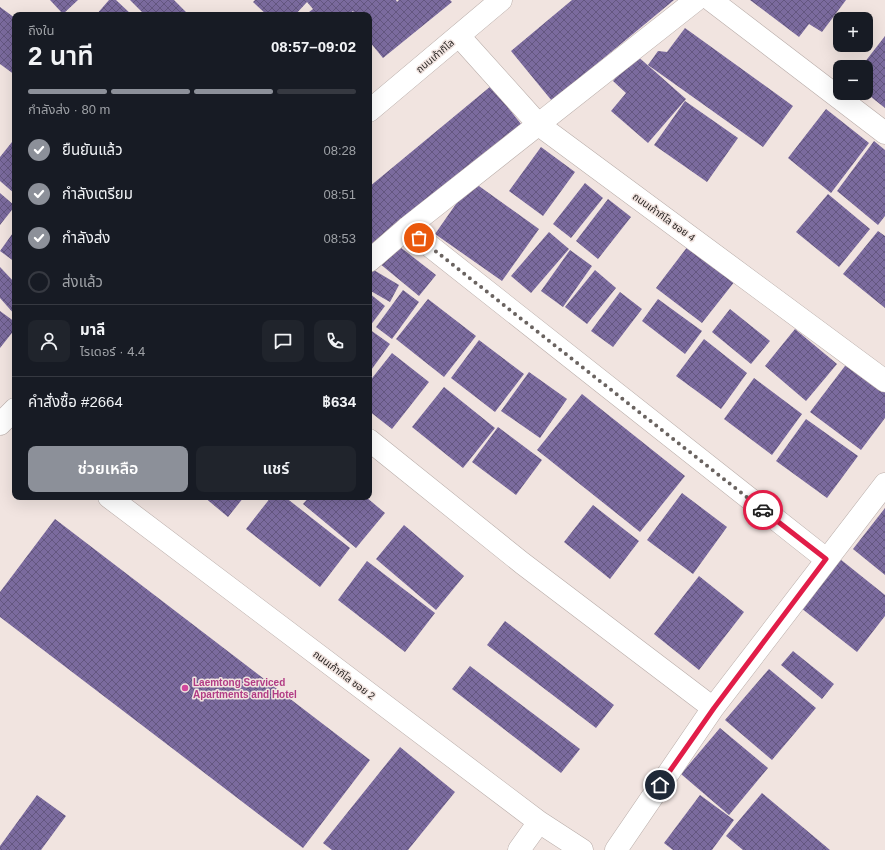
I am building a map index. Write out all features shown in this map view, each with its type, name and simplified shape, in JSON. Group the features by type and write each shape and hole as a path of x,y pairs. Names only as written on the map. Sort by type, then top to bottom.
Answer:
{"street":[{"name":"ถนนเก้ากิโล","path":"372,109 501,0"},
{"path":"372,258 407,228 696,0"},
{"path":"711,0 885,133"},
{"name":"ถนนเก้ากิโล ซอย 4","path":"459,36 539,125 885,381"},
{"path":"407,228 826,559"},
{"path":"372,442 522,563 714,708"},
{"path":"616,850 714,708 826,559 885,484"},
{"name":"ถนนเก้ากิโล ซอย 2","path":"113,500 539,822 582,850"},
{"path":"519,850 539,822"}],"building":[{"path":"50,0 78,0 65,12 61,12"},
{"path":"109,0 116,0 129,12 99,12"},
{"path":"130,0 174,0 186,12 142,12"},
{"path":"255,0 396,0 397,2 399,0 450,0 452,2 383,58 372,45 372,12 309,12 313,9 307,2 298,12 264,12 253,2"},
{"path":"572,0 674,0 552,101 511,51"},
{"path":"750,0 846,0 837,12 833,12 833,17 822,32 809,24 799,37"},
{"path":"0,7 12,16 12,73 0,64"},
{"path":"685,28 793,106 763,147 648,65 658,51 667,52"},
{"path":"885,36 885,108 873,99 873,60 866,60"},
{"path":"635,54 686,99 648,143 611,111 626,93 613,81"},
{"path":"491,86 521,124 372,247 372,185"},
{"path":"685,101 738,138 707,182 654,145"},
{"path":"826,109 869,143 831,193 788,158"},
{"path":"874,141 885,150 885,216 878,225 837,191"},
{"path":"12,142 12,191 0,181 0,157"},
{"path":"541,147 575,172 543,216 509,191"},
{"path":"472,181 539,229 502,281 435,234"},
{"path":"585,183 603,198 571,238 553,224"},
{"path":"0,193 12,203 12,210 0,225"},
{"path":"828,194 870,229 839,267 796,232"},
{"path":"608,199 631,217 598,259 576,241"},
{"path":"878,231 885,236 885,308 843,274"},
{"path":"549,232 569,249 531,293 511,276"},
{"path":"12,234 12,260 0,251"},
{"path":"395,243 436,275 419,296 379,263"},
{"path":"688,246 735,281 702,323 656,288"},
{"path":"570,250 592,266 563,307 541,291"},
{"path":"0,267 12,280 12,312 0,298"},
{"path":"372,269 399,285 390,302 372,292"},
{"path":"595,270 616,288 587,324 565,307"},
{"path":"403,290 419,302 392,339 376,327"},
{"path":"620,292 642,309 613,347 591,331"},
{"path":"372,295 385,306 372,323"},
{"path":"428,299 476,336 444,377 396,339"},
{"path":"658,299 702,331 685,354 642,321"},
{"path":"730,309 770,341 751,364 712,332"},
{"path":"0,311 12,320 12,333 0,348"},
{"path":"795,329 837,364 806,401 765,366"},
{"path":"372,331 390,344 372,369"},
{"path":"704,339 747,373 721,409 676,376"},
{"path":"479,340 524,374 495,412 451,378"},
{"path":"392,353 429,382 392,429 372,413 372,378"},
{"path":"848,362 885,390 885,418 861,450 810,412"},
{"path":"529,372 567,399 540,438 501,411"},
{"path":"754,378 802,414 772,455 724,419"},
{"path":"444,387 495,428 463,468 412,427"},
{"path":"582,394 685,476 640,532 537,450"},
{"path":"806,419 858,456 827,498 776,461"},
{"path":"498,427 542,460 516,495 472,462"},
{"path":"682,493 727,527 693,574 647,540"},
{"path":"208,500 242,500 228,517"},
{"path":"269,500 289,500 350,548 320,587 246,529"},
{"path":"306,500 370,500 385,513 356,548 303,504"},
{"path":"593,505 639,541 610,579 564,542"},
{"path":"885,508 885,575 853,549"},
{"name":"Laemtong Serviced Apartments and Hotel","path":"55,519 370,760 303,848 0,617 0,592"},
{"path":"404,525 464,576 436,610 376,559"},
{"path":"840,559 885,595 885,616 857,652 801,608"},
{"path":"367,561 435,613 405,652 338,600"},
{"path":"699,576 744,612 699,670 654,634"},
{"path":"505,621 614,705 596,728 487,645"},
{"path":"793,651 834,684 822,699 781,665"},
{"path":"470,666 580,749 561,773 452,689"},
{"path":"769,669 816,708 772,760 725,720"},
{"path":"720,728 768,768 729,815 681,774"},
{"path":"400,747 455,792 408,850 332,850 323,843"},
{"path":"762,793 830,850 743,850 726,836"},
{"path":"37,795 66,816 41,850 0,850 0,846"},
{"path":"700,795 734,820 712,850 673,850 664,843"}],"way so far":[{"path":"419,238 763,510"}],"place":[{"name":"Laemtong Serviced Apartments and Hotel","path":"185,688"}],"route":[{"path":"660,785 714,708 826,559 763,510"}]}
